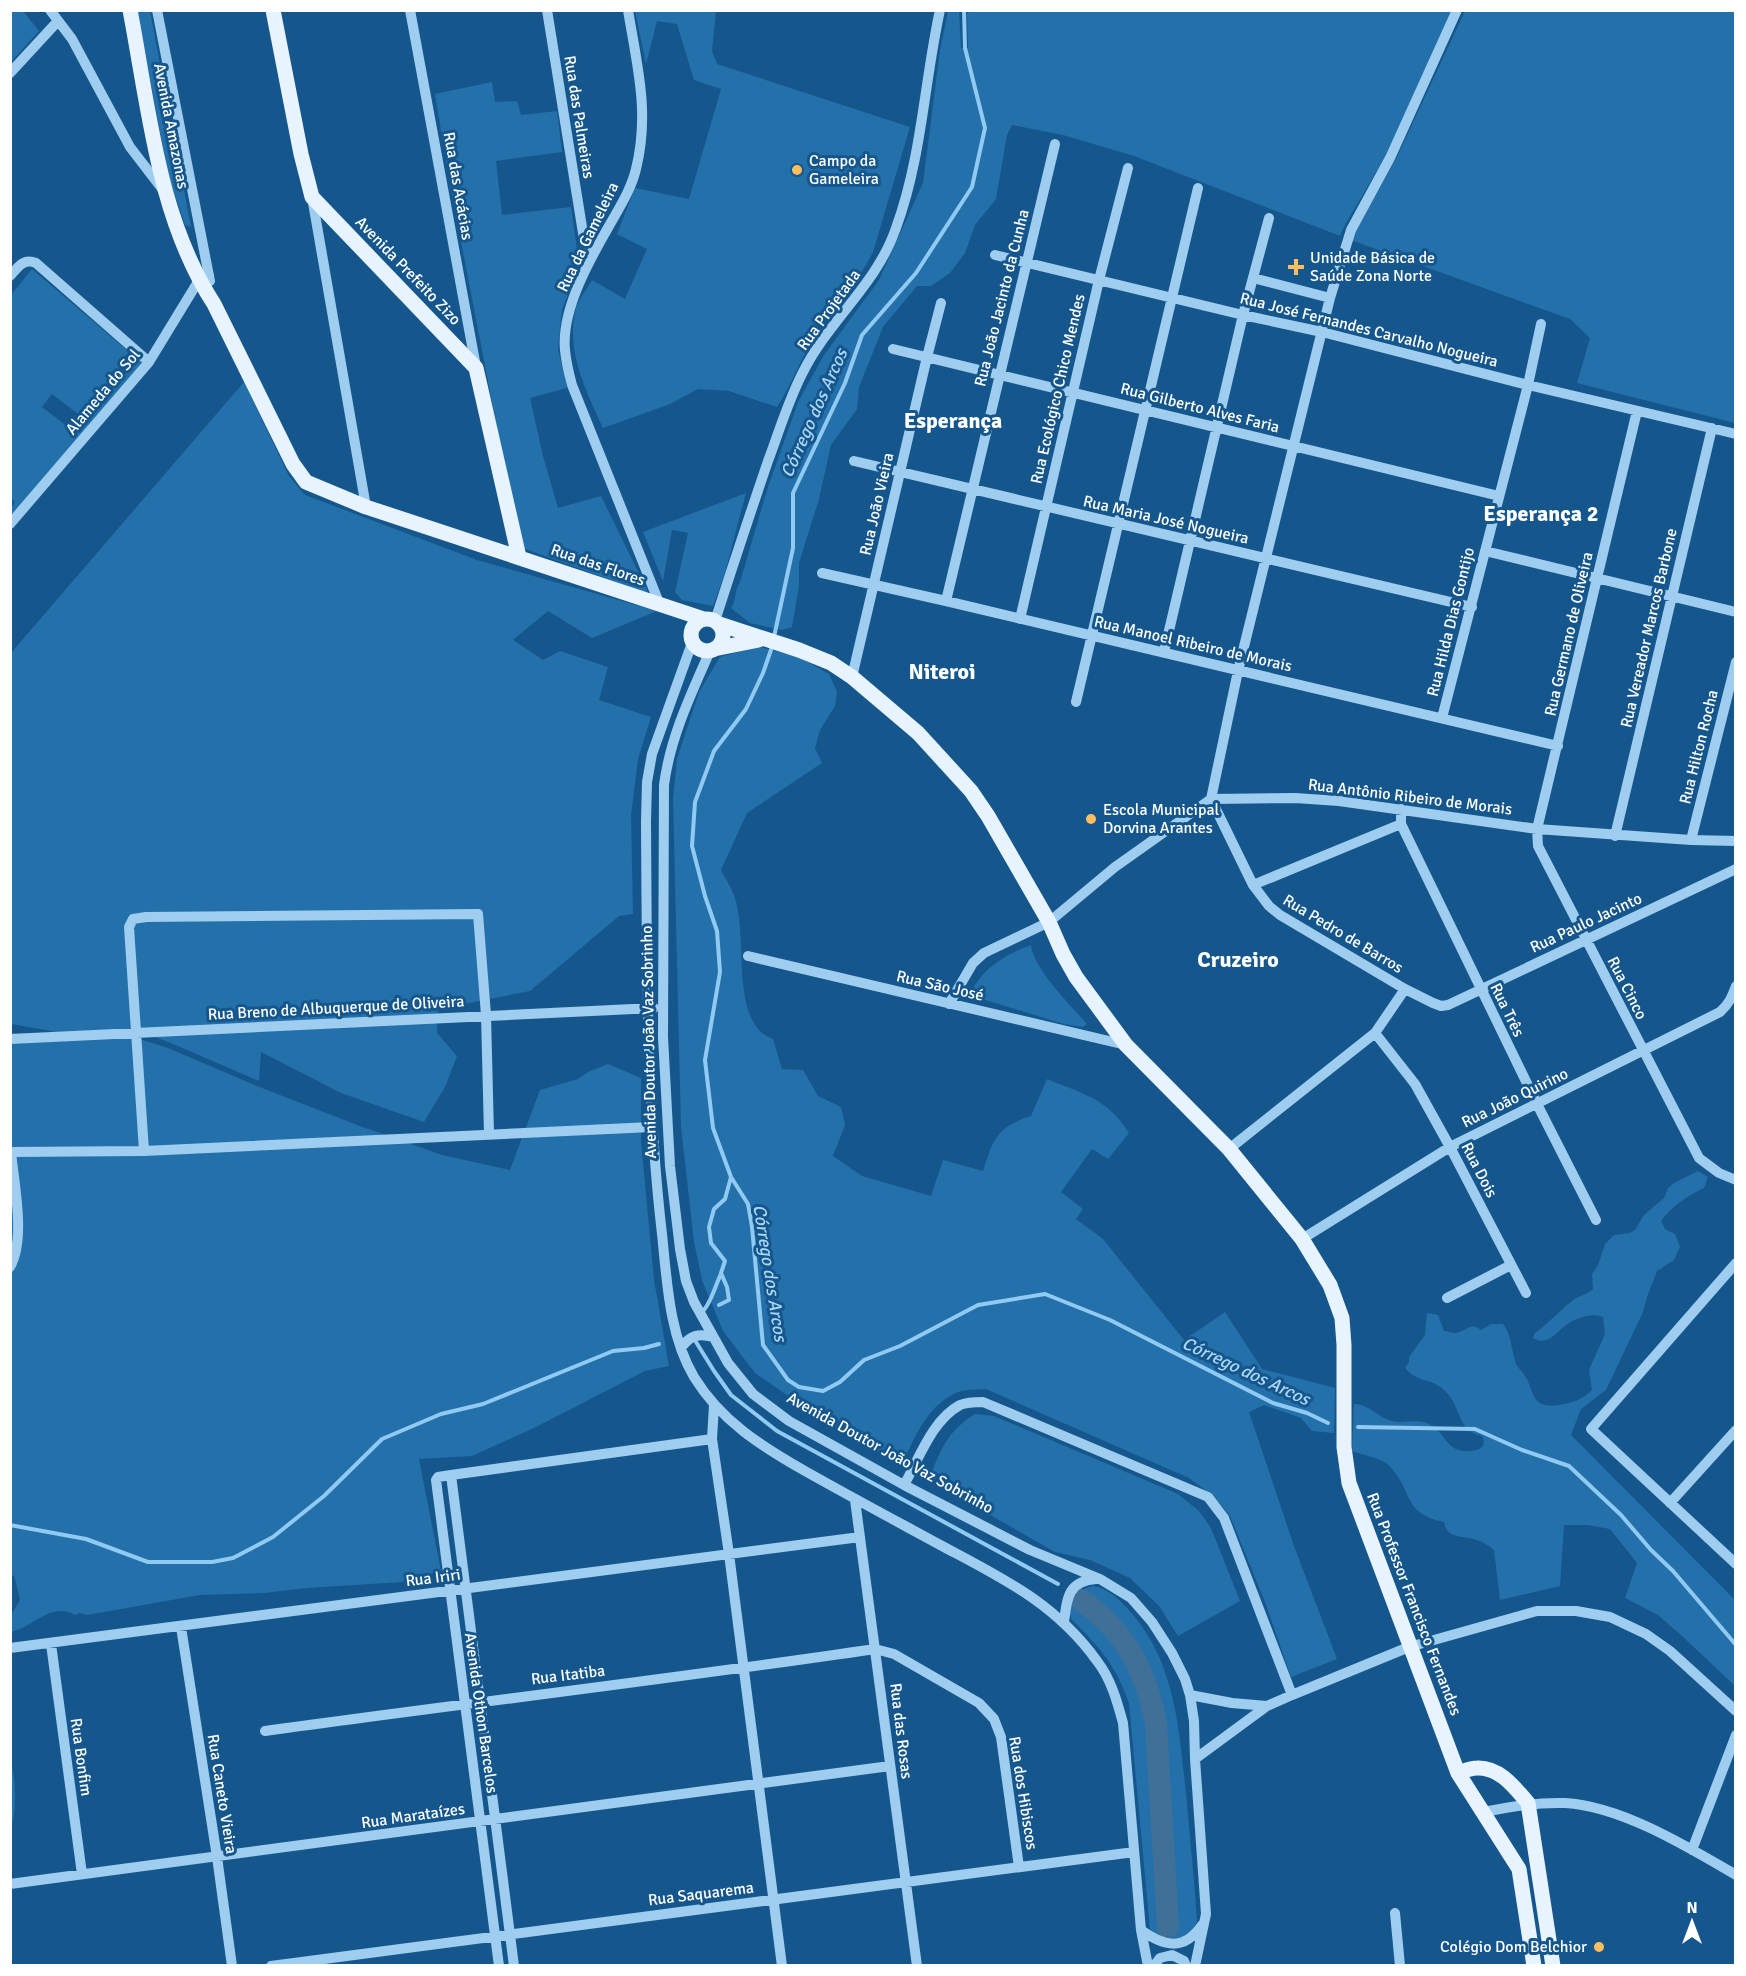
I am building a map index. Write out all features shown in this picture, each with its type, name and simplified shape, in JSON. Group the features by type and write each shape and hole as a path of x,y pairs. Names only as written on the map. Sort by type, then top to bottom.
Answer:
{"main road":[{"name":"Avenida Amazonas","path":"130,10 165,193 204,278"},
{"name":"Avenida Prefeito Zizo","path":"273,10 301,154 312,197 476,368"},
{"name":"Rua das Flores","path":"204,278 214,304 293,464 306,482 366,507 663,606"},
{"path":"476,368 519,557"},
{"path":"663,606 799,650 831,663 852,676 918,733 971,791 988,816 1049,922 1063,954 1126,1045 1229,1149 1302,1239"},
{"path":"663,606 683,626 700,649 712,650 764,640"},
{"path":"692,640 692,628 695,623 713,621"},
{"path":"712,650 723,638 713,621"},
{"name":"Rua Professor Francisco Fernandes","path":"1302,1239 1330,1285 1342,1318 1344,1447 1349,1483 1458,1773 1519,1869 1534,1965"},
{"path":"1458,1773 1478,1768 1498,1773 1516,1788 1528,1803 1553,1965"}],"street":[{"path":"50,10 72,39 130,147 165,193"},
{"name":"Avenida Amazonas","path":"156,10 204,278"},
{"name":"Rua das Acácias","path":"410,10 476,368"},
{"name":"Rua das Palmeiras","path":"547,10 588,264"},
{"name":"Rua da Gameleira","path":"628,10 644,117 636,171 627,195 588,264 569,312 564,348 572,386 663,606"},
{"name":"Rua Projetada","path":"713,621 788,406 803,371 877,269 896,229 912,179 920,143 928,71 940,10"},
{"path":"950,1004 973,963 984,953 1049,922 1115,867 1211,799 1238,670 1330,298 1351,230 1390,158 1456,10"},
{"path":"10,73 58,21"},
{"name":"Rua João Jacinto da Cunha","path":"946,601 1054,144"},
{"name":"Rua Ecológico Chico Mendes","path":"1020,619 1099,280 1128,168"},
{"path":"1076,702 1198,188"},
{"path":"312,197 366,507"},
{"path":"1164,652 1243,315 1269,218"},
{"name":"Rua José Fernandes Carvalho Nogueira","path":"995,255 1322,332 1528,385 1736,434"},
{"path":"10,276 24,261 29,260 36,263 149,362"},
{"name":"Alameda do Sol","path":"10,524 149,362 204,278"},
{"path":"1253,278 1330,298"},
{"name":"Rua João Vieira","path":"852,676 941,303"},
{"name":"Rua Hilda Dias Gontijo","path":"1442,718 1528,385 1541,324"},
{"name":"Rua Gilberto Alves Faria","path":"893,349 1499,496"},
{"name":"Rua Germano de Oliveira","path":"1537,829 1637,411"},
{"name":"Rua Vereador Marcos Barbone","path":"1615,836 1712,428"},
{"name":"Rua Maria José Nogueira","path":"855,460 1472,607"},
{"path":"1485,551 1736,612"},
{"name":"Rua Manoel Ribeiro de Morais","path":"822,573 1558,746"},
{"name":"Avenida Doutor João Vaz Sobrinho","path":"692,640 652,754 647,782 651,1127 668,1286 681,1348 694,1375 714,1405 739,1429 764,1447 855,1500 1038,1600 1064,1622 1098,1662 1115,1692 1123,1723 1141,1930 1148,1965"},
{"name":"Avenida Doutor João Vaz Sobrinho","path":"712,650 675,735 665,776 663,1007 670,1166 686,1281 694,1302 728,1363 753,1394 789,1421 904,1485 1030,1550 1100,1579 1131,1598 1152,1622 1172,1653 1190,1695 1194,1721 1206,1914 1195,1965"},
{"name":"Rua Hilton Rocha","path":"1691,840 1736,662"},
{"name":"Rua Antônio Ribeiro de Morais","path":"1211,799 1295,798 1340,801 1537,829 1615,836 1736,841"},
{"name":"Rua Pedro de Barros","path":"1211,799 1253,885 1269,906 1280,915 1405,989 1441,1006 1448,1005"},
{"name":"Rua Três","path":"1401,809 1401,824 1480,989 1596,1220"},
{"path":"1253,885 1401,824"},
{"name":"Rua Cinco","path":"1537,829 1538,846 1699,1158 1719,1173 1736,1180"},
{"name":"Rua Paulo Jacinto","path":"1448,1005 1736,869"},
{"path":"144,1151 129,927 133,919 146,917 478,914 486,1015 489,1134"},
{"name":"Rua São José","path":"748,956 1126,1045"},
{"name":"Rua João Quirino","path":"1302,1239 1450,1147 1720,1012 1727,1006 1736,986"},
{"path":"1229,1149 1376,1033 1405,989"},
{"name":"Rua Breno de Albuquerque de Oliveira","path":"10,1040 663,1007"},
{"name":"Rua Dois","path":"1376,1033 1415,1084 1526,1293"},
{"path":"10,1267 16,1257 18,1226 11,1152 144,1151 651,1127"},
{"path":"1736,1263 1591,1429 1736,1564"},
{"path":"1447,1298 1511,1265"},
{"path":"681,1348 686,1341 696,1335 713,1336"},
{"path":"904,1485 935,1430 945,1417 962,1404 984,1401 1208,1497 1224,1518 1292,1695"},
{"path":"714,1405 712,1439 782,1965"},
{"path":"1670,1503 1736,1430"},
{"path":"451,1475 712,1439"},
{"name":"Avenida Othon Barcelos","path":"499,1965 436,1480 451,1475 514,1965"},
{"name":"Rua das Rosas","path":"855,1500 917,1965"},
{"name":"Rua Iriri","path":"10,1648 860,1537"},
{"path":"1064,1622 1071,1590 1086,1580 1100,1579"},
{"path":"1195,1759 1267,1706 1292,1695 1409,1647 1537,1611 1576,1611 1610,1617 1646,1634 1670,1651 1736,1711"},
{"name":"Rua Caneto Vieira","path":"181,1627 232,1965"},
{"name":"Rua Bonfim","path":"51,1644 82,1874"},
{"name":"Rua Itatiba","path":"265,1731 480,1701 744,1669 875,1649"},
{"name":"Rua dos Hibiscos","path":"875,1649 894,1654 979,1703 994,1719 1001,1737 1019,1867"},
{"path":"1190,1695 1232,1703 1267,1706"},
{"path":"1692,1850 1736,1734"},
{"name":"Rua Marataízes","path":"10,1884 890,1766"},
{"path":"1483,1812 1528,1803 1568,1803 1614,1813 1692,1850 1736,1875"},
{"name":"Rua Saquarema","path":"271,1965 1134,1852"},
{"path":"1395,1913 1400,1965"},
{"path":"1141,1930 1156,1941 1170,1944 1183,1942 1195,1935 1206,1914"},
{"path":"1154,1965 1160,1958 1172,1955 1184,1961 1186,1965"}],"shaded area":[{"path":"11,10 23,11 39,31 11,62"},
{"path":"137,11 150,11 191,227 185,225 168,174"},
{"path":"635,11 716,11 712,51 717,64 910,127 873,252 859,276 812,341 777,407 729,391 698,389 670,404 603,428 584,385 573,340 573,324 577,305 592,280 625,299 647,249 617,234 635,188 689,199 721,89 694,80 677,24 657,21 646,64"},
{"path":"948,11 959,11 961,48 968,48 967,14 969,11 1452,11 1384,159 1340,236 1134,156 1063,135 1012,125 1007,135 996,199 975,225 965,253 950,273 931,286 917,286 883,327 859,387 857,409 831,445 819,499 799,563 799,586 792,627 782,630 750,623 731,608 767,490 798,402 824,355 879,280 923,183 940,50"},
{"path":"1465,11 1735,11 1735,423 1577,383 1590,338 1570,319 1351,240 1396,159"},
{"path":"492,82 495,102 517,101 521,115 557,111 562,152 496,161 502,215 571,207 579,264 562,310 558,349 567,388 530,398 558,508 601,496 649,594 520,547 450,185 435,94"},
{"path":"32,269 142,363 11,516 11,508 15,502 10,498 11,295","holes":["52,394 78,414 68,427 42,407"]},
{"path":"244,382 289,476 305,495 477,560 657,611 592,638 548,611 513,640 543,660 560,651 608,667 599,700 651,717 638,759 631,815 633,914 619,916 530,991 438,1009 437,1033 457,1056 445,1087 424,1122 341,1093 261,1052 259,1081 133,1029 57,1032 11,1024 11,653"},
{"path":"746,493 725,573 713,606 682,600 675,592 688,533 672,530 663,581 643,532"},
{"path":"758,647 795,655 829,674 837,692 835,706 820,730 815,748 822,763 747,813 721,870 733,892 738,910 743,986 752,1020 761,1032 773,1039 782,1069 803,1070 818,1096 841,1107 845,1125 833,1156 862,1176 931,1196 943,1160 983,1171 990,1150 998,1136 1011,1125 1031,1116 1047,1079 1093,1098 1121,1121 1129,1133 1108,1159 1092,1149 1061,1192 1083,1209 1076,1219 1103,1239 1184,1340 1225,1312 1262,1369 1335,1388 1334,1433 1312,1431 1301,1418 1264,1405 1249,1412 1294,1546 1337,1659 1291,1677 1265,1602 1230,1516 1212,1495 1189,1478 986,1389 958,1392 947,1397 938,1405 923,1423 902,1465 824,1421 755,1373 723,1331 702,1280 694,1242 681,1127 673,799 677,759 699,692 720,657"},
{"path":"1031,945 1046,976 1087,1024 1083,1027 1064,1024 969,995 987,970 1012,953"},
{"path":"11,1033 57,1039 130,1036 168,1048 257,1086 442,1155 510,1170 540,1090 578,1079 608,1064 641,1078 641,1141 654,1280 669,1366 645,1371 536,1427 472,1456 419,1459 441,1571 402,1582 264,1593 200,1595 87,1615 58,1611 11,1632 11,1615 20,1600 14,1575 11,1577"},
{"path":"1698,1171 1708,1177 1704,1188 1680,1202 1661,1221 1665,1229 1675,1234 1680,1247 1674,1260 1657,1271 1643,1312 1606,1390 1581,1409 1571,1435 1735,1600 1735,1686 1658,1615 1625,1598 1637,1563 1610,1529 1588,1525 1564,1525 1560,1586 1500,1600 1494,1550 1479,1541 1452,1534 1444,1522 1420,1513 1387,1464 1352,1451 1354,1404 1364,1406 1392,1421 1419,1421 1429,1424 1451,1446 1462,1451 1479,1449 1483,1446 1482,1436 1468,1429 1463,1423 1445,1391 1435,1384 1414,1376 1405,1368 1409,1357 1425,1335 1427,1313 1438,1315 1444,1331 1454,1333 1471,1327 1481,1330 1491,1324 1503,1324 1510,1338 1516,1364 1540,1403 1551,1406 1564,1404 1577,1400 1592,1390 1589,1370 1605,1334 1603,1317 1589,1315 1579,1318 1543,1341 1533,1338 1535,1333 1577,1297 1593,1289 1592,1274 1598,1265 1605,1244 1614,1235 1635,1230 1644,1215 1664,1198 1668,1188"},
{"path":"975,1414 994,1416 1178,1494 1199,1511 1211,1528 1240,1601 1178,1636 1159,1606 1130,1578 1090,1560 1055,1552 929,1480 946,1442 958,1427"},
{"path":"1092,1586 1102,1588 1115,1597 1142,1627 1155,1648 1172,1694 1183,1769 1197,1921 1193,1931 1184,1940 1158,1941 1150,1930 1129,1703 1112,1667 1072,1620 1069,1612 1077,1595"},
{"path":"11,1761 15,1795 11,1829"}],"waterway":[{"name":"Córrego dos Arcos","path":"774,637 793,548 793,493 845,383 862,335 916,273 972,187 985,128 965,48 964,10"},
{"name":"Córrego dos Arcos","path":"773,644 763,673 746,709 714,751 695,802 692,846 717,931 720,972 705,1060 713,1128 731,1177 748,1204 763,1345 788,1380 799,1387 823,1391 840,1382 864,1360 900,1346 978,1305 1045,1294 1110,1320 1273,1403 1307,1413 1328,1423"},
{"path":"719,1305 729,1300 721,1273 725,1261 711,1243 709,1227 714,1209 725,1199 731,1177"},
{"path":"704,1310 721,1274"},
{"path":"696,1342 731,1395 777,1431 1058,1584"},
{"path":"10,1525 86,1539 148,1562 212,1562 233,1558 273,1537 324,1496 382,1439 441,1414 483,1404 613,1351 659,1344"},
{"name":"Córrego dos Arcos","path":"1358,1427 1475,1429 1522,1450 1569,1466 1621,1515 1651,1550 1673,1571 1736,1645"},
{"path":"1081,1600 1097,1612 1122,1639 1140,1670 1152,1705 1156,1724 1168,1927"}],"place":[{"name":"Campo da Gameleira","path":"797,170"},
{"name":"Unidade Básica de Saúde Zona Norte","path":"1296,267"},
{"name":"Escola Municipal Dorvina Arantes","path":"1091,819"},
{"name":"Colégio Dom Belchior","path":"1599,1947"}],"district":[{"name":"Esperança","path":"953,420"},
{"name":"Esperança 2","path":"1541,513"},
{"name":"Niteroi","path":"942,671"},
{"name":"Cruzeiro","path":"1238,959"}]}
